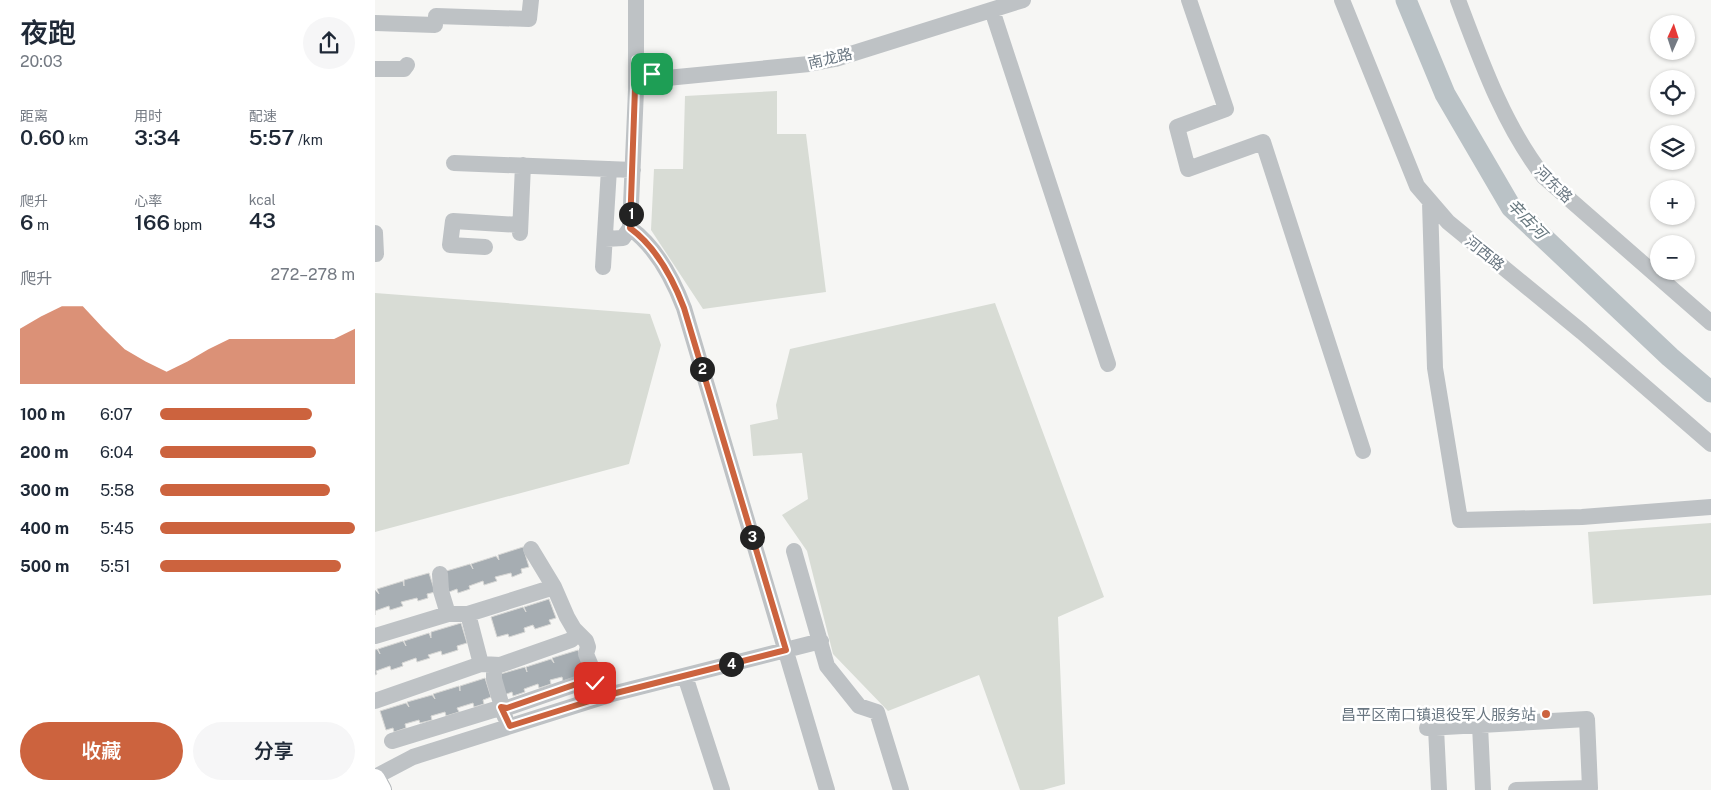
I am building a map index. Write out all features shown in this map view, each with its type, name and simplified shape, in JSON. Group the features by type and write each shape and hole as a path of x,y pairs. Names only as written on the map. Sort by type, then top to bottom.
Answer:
{"main road":[{"path":"375,778 381,790"}],"street":[{"path":"375,23 529,18 531,0"},
{"path":"605,239 623,238 630,228 636,60 636,0"},
{"name":"南龙路","path":"636,60 647,71 658,77 667,78 809,64 835,59 1023,0"},
{"path":"1189,0 1226,109 1177,127 1188,169 1263,142 1363,451"},
{"name":"河西路","path":"1342,0 1417,186 1430,202 1448,222 1583,332 1711,444"},
{"name":"河东路","path":"1458,0 1485,71 1526,154 1544,177 1711,323"},
{"path":"992,10 1108,364"},
{"path":"375,69 405,69 407,65"},
{"path":"454,163 633,170"},
{"path":"485,247 450,245 453,221 520,229 523,166"},
{"path":"603,268 609,169"},
{"path":"1430,202 1435,368 1460,520 1582,517 1711,507"},
{"path":"630,228 640,235 673,280 684,308 827,790"},
{"path":"375,233 376,254"},
{"path":"392,741 593,681 586,641 578,633 564,612 554,587 531,549"},
{"path":"795,551 827,666 859,706 877,712 901,790"},
{"path":"440,574 441,591 448,614"},
{"path":"375,636 448,614 468,614 554,587"},
{"path":"468,614 494,679 501,707 510,726"},
{"path":"375,701 571,640 578,633"},
{"path":"375,778 413,757 612,694 821,641"},
{"path":"685,676 721,790"},
{"path":"1439,790 1432,728 1587,719 1590,788 1516,790"},
{"path":"1480,725 1483,790"}],"shaded area":[{"path":"777,91 777,134 806,134 826,292 703,309 651,230 654,169 683,169 685,96"},
{"path":"375,293 650,314 661,345 629,464 375,532"},
{"path":"995,303 1104,597 1058,617 1065,784 1043,790 1020,790 979,675 888,711 833,654 807,551 782,515 808,499 802,453 753,456 750,425 778,419 776,405 790,349"},
{"path":"1711,523 1711,595 1593,604 1588,532"}],"building":[{"path":"523,547 529,567 521,569 522,573 512,577 511,573 495,577 497,581 484,585 483,581 469,586 470,589 458,593 457,589 449,592 443,572 470,564 473,569 471,564 496,556 499,560 498,555"},
{"path":"429,573 435,592 427,594 428,598 418,601 417,598 401,602 403,606 390,610 389,606 375,611 375,590 379,594 377,589 403,581 404,586 404,580"},
{"path":"549,599 556,618 549,620 551,624 535,629 533,625 524,628 525,632 509,637 508,634 497,637 491,617 523,607 526,612 524,607"},
{"path":"461,623 467,643 457,646 458,650 442,655 441,651 428,655 430,658 417,662 416,658 402,663 403,666 391,670 390,666 376,671 377,674 375,675 375,650 377,649 380,654 378,649 403,641 406,646 404,641 429,633 431,638 431,632"},
{"path":"578,650 584,670 577,672 579,676 563,681 562,677 550,680 551,684 539,688 538,684 524,689 525,692 513,696 512,692 504,695 497,675 525,667 527,672 526,667 551,659 554,663 552,658"},
{"path":"485,678 491,697 483,700 484,704 474,707 473,703 457,708 459,712 446,716 445,712 431,716 432,720 420,723 419,720 405,724 406,728 394,732 393,728 386,730 380,711 406,703 409,707 407,702 432,695 435,699 433,694 459,686 460,691 460,686"}],"waterway":[{"name":"辛店河","path":"1406,0 1445,94 1511,207 1670,357 1711,392"}],"place":[{"name":"昌平区南口镇退役军人服务站","path":"1546,714"}],"route":[{"path":"595,683 591,679 507,708 501,707 510,726 612,694 786,650 684,308 673,280 640,235 630,228 636,60 652,74"}]}
